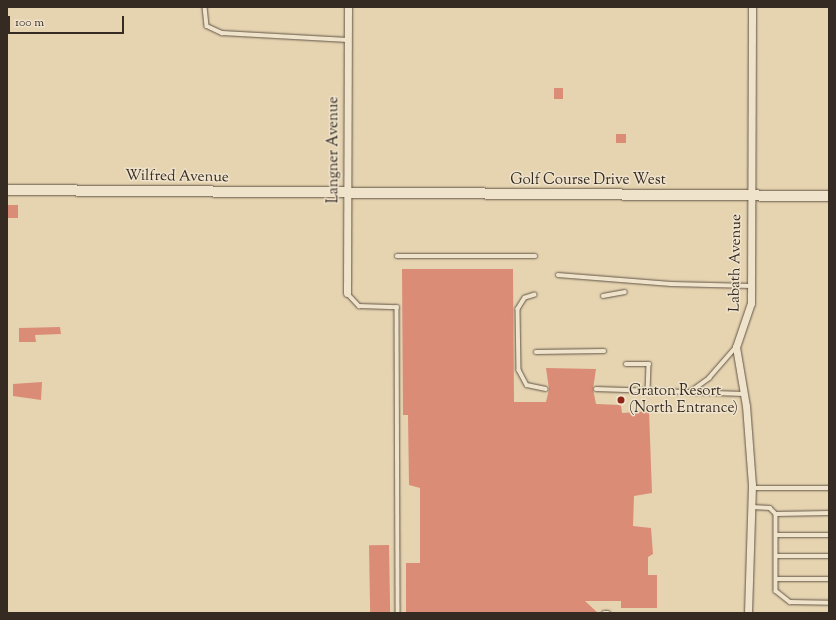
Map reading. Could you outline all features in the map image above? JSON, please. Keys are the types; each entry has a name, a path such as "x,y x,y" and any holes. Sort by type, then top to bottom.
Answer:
{"street":[{"name":"Langner Avenue","path":"347,293 348,7"},
{"name":"Labath Avenue","path":"736,347 748,319 751,286 750,196 752,7"},
{"name":"Wilfred Avenue","path":"7,190 347,195"},
{"name":"Golf Course Drive West","path":"347,195 829,196"},
{"path":"736,347 744,394 752,488 748,613"}],"lane":[{"path":"206,7 207,26 222,33 348,40"},
{"path":"397,256 535,256"},
{"path":"558,275 671,284 751,286"},
{"path":"603,296 625,292"},
{"path":"347,293 359,306 397,307 398,613"},
{"path":"535,295 525,298 518,309 519,370 527,385 546,389"},
{"path":"689,393 709,378 736,347"},
{"path":"536,352 604,351"},
{"path":"626,364 649,364 648,389"},
{"path":"596,389 648,389 689,393 744,394"},
{"path":"752,488 829,488"},
{"path":"752,507 770,508 776,514 829,514"},
{"path":"776,514 776,591 790,602 829,602"},
{"path":"776,536 829,535"},
{"path":"776,556 829,556"},
{"path":"776,579 829,579"}],"building":[{"path":"554,88 563,88 563,99 554,99"},
{"path":"616,134 626,134 626,143 616,143"},
{"path":"7,205 18,205 18,218 7,218"},
{"path":"402,269 513,269 514,402 546,402 549,389 546,368 596,369 593,389 596,404 621,405 622,413 649,411 652,493 634,496 633,526 651,528 653,554 648,557 648,575 657,575 657,608 621,608 621,601 585,601 598,613 406,613 406,563 420,563 420,488 409,485 408,415 403,415"},
{"path":"60,327 61,334 35,335 36,342 19,342 19,328"},
{"path":"42,382 41,400 13,396 13,384"},
{"path":"369,545 389,545 390,613 370,613"}],"place":[{"name":"Graton Resort (North Entrance)","path":"621,400"}]}
